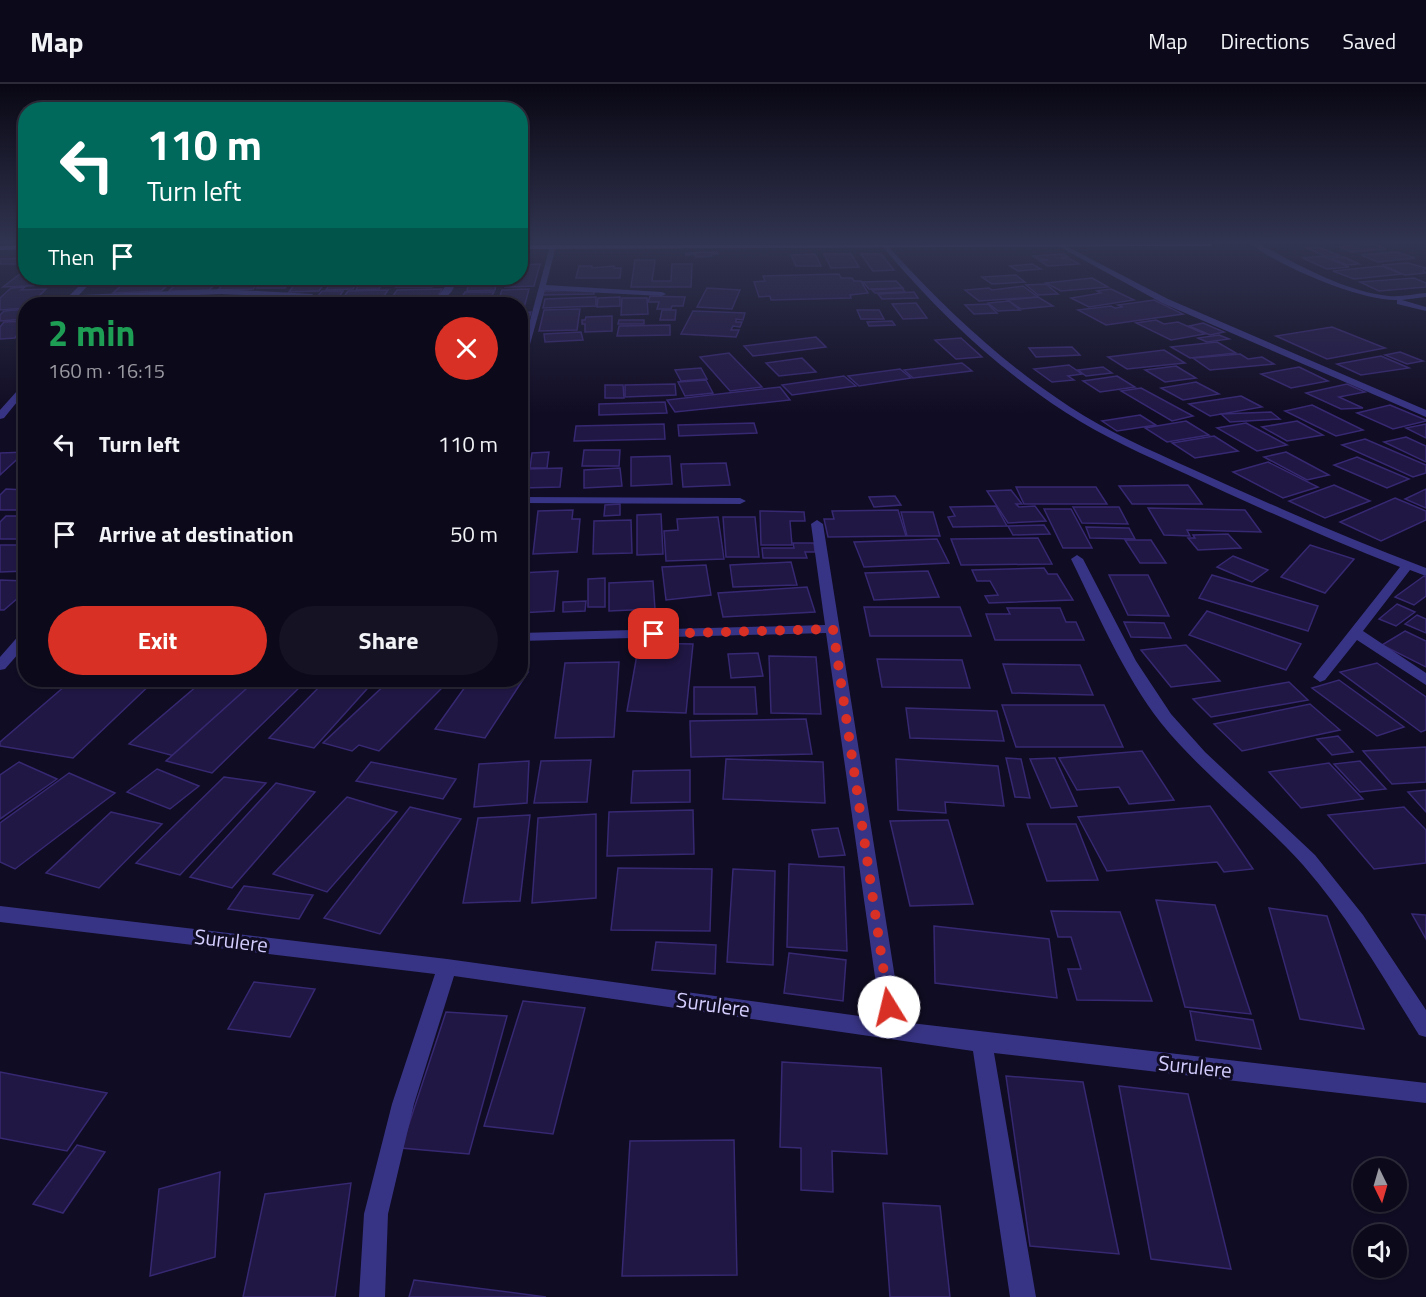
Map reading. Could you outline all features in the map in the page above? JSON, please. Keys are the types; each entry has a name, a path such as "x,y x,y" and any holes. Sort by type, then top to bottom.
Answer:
{"street":[{"path":"528,337 537,301"},
{"path":"933,301 987,351 1067,410 1110,435 1246,499 1426,572"},
{"path":"1165,301 1426,414"},
{"path":"1397,301 1426,309"},
{"path":"0,416 18,400"},
{"path":"528,500 740,501"},
{"path":"817,524 893,1030"},
{"path":"1077,559 1141,683 1166,718 1194,751 1308,859 1356,916 1426,1028"},
{"path":"1320,677 1408,565"},
{"path":"528,638 833,629"},
{"path":"1355,632 1426,680"},
{"path":"0,666 18,646"},
{"name":"Surulere","path":"0,914 447,968 982,1043 1426,1093"},
{"path":"372,1297 376,1214 403,1104 447,968"},
{"path":"982,1043 1023,1297"}],"building":[{"path":"0,301 18,301 18,309 0,310"},
{"path":"545,301 596,301 596,306 543,308"},
{"path":"598,301 620,301 620,306 597,307"},
{"path":"622,301 647,301 648,314 621,315"},
{"path":"684,301 683,306 672,306 671,309 657,309 659,302 648,302"},
{"path":"700,301 736,301 732,309 697,307"},
{"path":"1008,301 1044,301 1053,306 1021,309"},
{"path":"1009,301 1020,310 998,311 988,303"},
{"path":"1076,301 1130,301 1089,307"},
{"path":"1155,301 1183,314 1106,325 1078,310 1123,307 1118,305"},
{"path":"916,303 927,318 903,319 892,304"},
{"path":"988,304 997,313 974,314 965,305"},
{"path":"580,309 577,330 539,331 544,310"},
{"path":"18,310 18,320 0,321 0,315 4,311"},
{"path":"662,310 676,310 675,320 660,320"},
{"path":"857,310 879,310 884,319 861,319"},
{"path":"693,311 745,313 743,320 736,319 736,322 742,322 740,327 733,326 731,330 739,330 736,337 681,334"},
{"path":"612,316 612,331 585,332 585,324 582,324 582,320 586,317"},
{"path":"619,320 644,320 644,324 618,324"},
{"path":"1156,320 1164,324 1178,322 1205,334 1171,340 1136,323"},
{"path":"18,321 18,333 15,338 0,339 0,327 4,322"},
{"path":"892,321 895,325 869,326 867,322"},
{"path":"1203,323 1224,332 1210,335 1189,326"},
{"path":"670,325 670,335 617,336 619,326"},
{"path":"1332,327 1385,348 1327,359 1276,336"},
{"path":"581,332 583,340 545,342 544,334"},
{"path":"1219,335 1229,339 1207,342 1198,338"},
{"path":"816,337 826,347 753,356 744,346"},
{"path":"961,338 982,357 956,359 935,340"},
{"path":"1217,342 1236,353 1190,358 1171,347"},
{"path":"1072,347 1080,355 1036,357 1029,348"},
{"path":"1164,350 1185,363 1127,369 1108,357"},
{"path":"1400,352 1423,361 1407,364 1385,355"},
{"path":"729,353 762,387 730,391 700,357"},
{"path":"1240,354 1248,359 1262,357 1274,364 1210,370 1193,358"},
{"path":"1381,356 1409,368 1361,375 1337,364"},
{"path":"802,358 816,372 779,376 766,363"},
{"path":"962,363 972,371 913,378 904,370"},
{"path":"1069,365 1082,374 1068,376 1074,380 1052,382 1034,369"},
{"path":"1176,366 1196,378 1165,382 1145,370"},
{"path":"1103,367 1112,373 1086,376 1078,370"},
{"path":"1299,367 1328,381 1291,388 1261,374"},
{"path":"701,368 707,379 681,381 675,370"},
{"path":"900,369 911,378 859,386 848,376"},
{"path":"844,376 856,386 792,395 782,385"},
{"path":"1117,376 1135,387 1100,392 1083,381"},
{"path":"706,380 713,393 685,396 678,382"},
{"path":"1196,382 1219,394 1183,400 1161,388"},
{"path":"675,384 676,395 625,397 625,385"},
{"path":"1347,384 1365,392 1339,397 1363,408 1341,409 1306,393"},
{"path":"605,385 623,385 624,398 605,398"},
{"path":"780,387 790,400 675,412 667,400"},
{"path":"1141,388 1193,416 1172,421 1121,391"},
{"path":"1241,396 1262,407 1210,416 1189,404"},
{"path":"665,402 667,413 599,415 599,404"},
{"path":"1312,405 1363,430 1336,436 1285,411"},
{"path":"1390,405 1426,421 1393,429 1357,413"},
{"path":"1271,412 1280,419 1230,422 1221,414"},
{"path":"1140,415 1156,425 1117,431 1102,421"},
{"path":"1186,421 1209,435 1167,442 1145,428"},
{"path":"1297,421 1323,435 1287,441 1262,427"},
{"path":"754,423 757,433 679,436 678,425"},
{"path":"1246,423 1287,445 1257,451 1217,428"},
{"path":"664,424 665,439 574,441 576,426"},
{"path":"1426,424 1426,438 1406,428"},
{"path":"1214,436 1238,451 1195,458 1172,443"},
{"path":"1406,437 1426,446 1426,462 1384,442"},
{"path":"1365,439 1426,465 1426,473 1413,477 1342,445"},
{"path":"584,450 620,450 619,466 582,466"},
{"path":"18,452 18,458 0,475 0,453"},
{"path":"549,452 547,468 530,468 532,453"},
{"path":"1286,452 1329,475 1307,480 1264,457"},
{"path":"670,456 672,484 631,486 631,457"},
{"path":"1357,457 1409,479 1387,488 1334,465"},
{"path":"1268,462 1318,487 1283,498 1233,472"},
{"path":"726,463 730,485 683,487 681,464"},
{"path":"562,468 560,487 528,488 528,469"},
{"path":"620,468 622,486 584,488 584,470"},
{"path":"1188,485 1202,504 1132,504 1119,486"},
{"path":"1334,485 1370,501 1325,518 1289,501"},
{"path":"1016,487 1096,487 1107,504 1024,504"},
{"path":"6,489 18,490 18,510 0,510 0,495"},
{"path":"1426,489 1426,508 1405,499"},
{"path":"1011,490 1022,504 1016,504 1019,507 1035,506 1046,521 1008,523 987,491"},
{"path":"895,496 901,505 874,507 869,497"},
{"path":"1395,498 1426,511 1426,520 1381,541 1340,522"},
{"path":"620,504 620,515 604,516 605,505"},
{"path":"996,506 1007,526 953,527 948,517 955,516 950,507"},
{"path":"1073,507 1119,507 1128,524 1082,523"},
{"path":"1148,508 1245,510 1261,532 1187,530 1190,536 1164,535"},
{"path":"1044,509 1071,509 1092,548 1063,548"},
{"path":"573,510 572,519 580,519 577,552 533,554 538,511"},
{"path":"898,510 906,536 828,537 824,519 834,519 832,511"},
{"path":"760,511 804,512 805,521 790,521 792,545 761,545"},
{"path":"901,512 933,512 940,536 907,536"},
{"path":"661,514 663,554 637,555 637,515"},
{"path":"6,516 18,516 18,539 0,539 0,522"},
{"path":"718,517 724,559 666,561 664,531 678,530 677,519"},
{"path":"723,517 755,517 759,557 726,557"},
{"path":"631,520 632,553 593,554 594,521"},
{"path":"1044,525 1050,534 1013,535 1008,526"},
{"path":"1086,527 1129,528 1135,539 1090,538"},
{"path":"1228,534 1241,548 1198,550 1188,538 1195,538 1193,535"},
{"path":"1038,538 1052,564 961,565 951,539"},
{"path":"937,539 949,563 864,567 854,542"},
{"path":"1125,540 1151,540 1166,563 1140,563"},
{"path":"793,543 814,543 815,552 805,552 807,558 763,558 762,548 794,548"},
{"path":"0,545 18,545 18,571 0,572"},
{"path":"1310,545 1354,559 1325,593 1281,577"},
{"path":"1233,556 1268,570 1252,582 1217,567"},
{"path":"791,562 797,585 733,587 730,565"},
{"path":"706,565 711,595 666,600 662,567"},
{"path":"1044,568 1048,574 1057,574 1073,600 989,603 985,596 998,595 990,581 977,581 972,570"},
{"path":"558,571 554,611 528,613 528,573"},
{"path":"928,571 939,597 874,600 865,573"},
{"path":"1109,575 1148,575 1169,616 1128,615"},
{"path":"1212,575 1318,606 1308,631 1199,598"},
{"path":"1424,576 1426,577 1426,596 1414,605 1395,597"},
{"path":"605,578 605,607 588,607 588,579"},
{"path":"0,580 18,581 18,598 4,610 0,610"},
{"path":"653,581 655,609 609,611 609,583"},
{"path":"807,587 815,612 723,617 718,593"},
{"path":"586,601 585,611 563,612 563,602"},
{"path":"1397,604 1415,612 1396,626 1379,619"},
{"path":"864,607 960,607 971,636 870,636"},
{"path":"1007,608 1060,608 1066,622 1076,622 1084,640 995,640 986,614 1010,614"},
{"path":"1207,611 1301,644 1286,670 1189,635"},
{"path":"1417,615 1426,619 1426,633 1405,624"},
{"path":"1124,622 1164,623 1171,638 1131,637"},
{"path":"1405,631 1426,641 1426,667 1382,645"},
{"path":"639,643 693,644 686,713 627,711"},
{"path":"1186,645 1220,681 1171,687 1141,650"},
{"path":"758,653 763,676 731,678 728,654"},
{"path":"769,656 816,657 821,714 771,713"},
{"path":"877,659 962,660 970,688 882,687"},
{"path":"619,662 614,737 555,738 565,663"},
{"path":"1377,663 1426,697 1426,730 1421,732 1340,672"},
{"path":"1003,664 1080,665 1093,695 1012,693"},
{"path":"1339,680 1404,727 1377,736 1312,688"},
{"path":"1289,682 1308,700 1211,717 1193,699"},
{"path":"64,687 148,687 73,758 0,746 0,742"},
{"path":"196,687 253,687 178,757 129,744"},
{"path":"248,687 300,687 212,773 166,761"},
{"path":"319,687 369,687 314,748 269,738"},
{"path":"383,687 442,688 379,751 359,745 352,751 323,743"},
{"path":"465,687 518,687 485,738 435,729"},
{"path":"694,687 755,687 757,714 694,714"},
{"path":"1310,704 1340,730 1242,751 1214,724"},
{"path":"1002,705 1104,705 1123,747 1016,747"},
{"path":"906,708 997,711 1004,741 910,738"},
{"path":"806,719 812,754 691,757 690,721"},
{"path":"1338,736 1353,752 1332,755 1317,739"},
{"path":"1426,747 1426,782 1392,784 1363,751"},
{"path":"1142,751 1174,800 1129,804 1119,787 1077,790 1059,758"},
{"path":"1006,758 1021,759 1030,798 1015,797"},
{"path":"1055,758 1077,806 1051,808 1030,759"},
{"path":"726,759 823,762 825,803 723,799"},
{"path":"896,759 998,766 1004,806 945,802 946,813 898,810"},
{"path":"591,760 587,802 534,803 541,761"},
{"path":"529,761 527,803 474,807 479,764"},
{"path":"1360,761 1386,789 1360,792 1334,764"},
{"path":"19,762 57,779 0,819 0,775"},
{"path":"371,762 456,779 443,799 356,781"},
{"path":"1329,763 1363,799 1301,808 1269,772"},
{"path":"157,769 199,786 170,809 127,792"},
{"path":"690,770 690,802 631,803 633,771"},
{"path":"69,773 115,793 15,869 0,862 0,823"},
{"path":"224,777 266,783 180,875 136,863"},
{"path":"276,783 315,792 232,888 190,877"},
{"path":"1426,790 1426,812 1408,792"},
{"path":"347,797 397,812 327,892 273,874"},
{"path":"1210,806 1253,869 1224,872 1217,862 1107,871 1078,817"},
{"path":"410,807 461,819 380,934 324,918"},
{"path":"1404,807 1426,830 1426,863 1374,869 1328,815"},
{"path":"693,810 694,854 607,856 609,812"},
{"path":"111,812 162,824 99,888 46,873"},
{"path":"596,814 596,898 532,903 538,818"},
{"path":"530,815 520,901 463,903 478,818"},
{"path":"948,820 973,904 910,906 890,821"},
{"path":"1027,824 1076,824 1098,880 1047,881"},
{"path":"838,828 845,855 819,857 812,830"},
{"path":"789,864 844,867 847,951 787,947"},
{"path":"618,868 712,869 710,931 611,930"},
{"path":"733,869 775,871 773,965 727,962"},
{"path":"244,886 313,895 299,919 228,909"},
{"path":"1156,900 1215,905 1251,1014 1185,1007"},
{"path":"1269,908 1327,916 1364,1029 1300,1019"},
{"path":"1051,911 1120,912 1152,1001 1077,1000 1068,969 1081,969 1071,937 1058,937"},
{"path":"1412,914 1426,915 1426,939"},
{"path":"934,926 1049,939 1057,998 935,983"},
{"path":"656,942 716,945 715,974 652,970"},
{"path":"789,953 846,960 843,1001 784,993"},
{"path":"254,982 315,989 290,1037 228,1029"},
{"path":"523,1001 585,1008 553,1134 484,1126"},
{"path":"1190,1011 1253,1020 1261,1049 1196,1040"},
{"path":"446,1012 507,1016 469,1154 401,1148"},
{"path":"782,1062 881,1068 887,1154 832,1151 833,1192 801,1190 801,1148 780,1147"},
{"path":"0,1072 107,1093 67,1151 0,1138"},
{"path":"1006,1076 1083,1082 1119,1254 1030,1246"},
{"path":"1119,1086 1188,1094 1231,1269 1151,1259"},
{"path":"734,1140 737,1275 622,1276 630,1141"},
{"path":"77,1145 105,1152 63,1213 33,1204"},
{"path":"220,1172 215,1257 150,1276 159,1189"},
{"path":"351,1183 335,1297 243,1297 265,1194"},
{"path":"883,1203 940,1206 950,1297 890,1297"},
{"path":"414,1280 546,1297 409,1297"}],"route":[{"path":"654,634 833,629 889,1007"}]}
